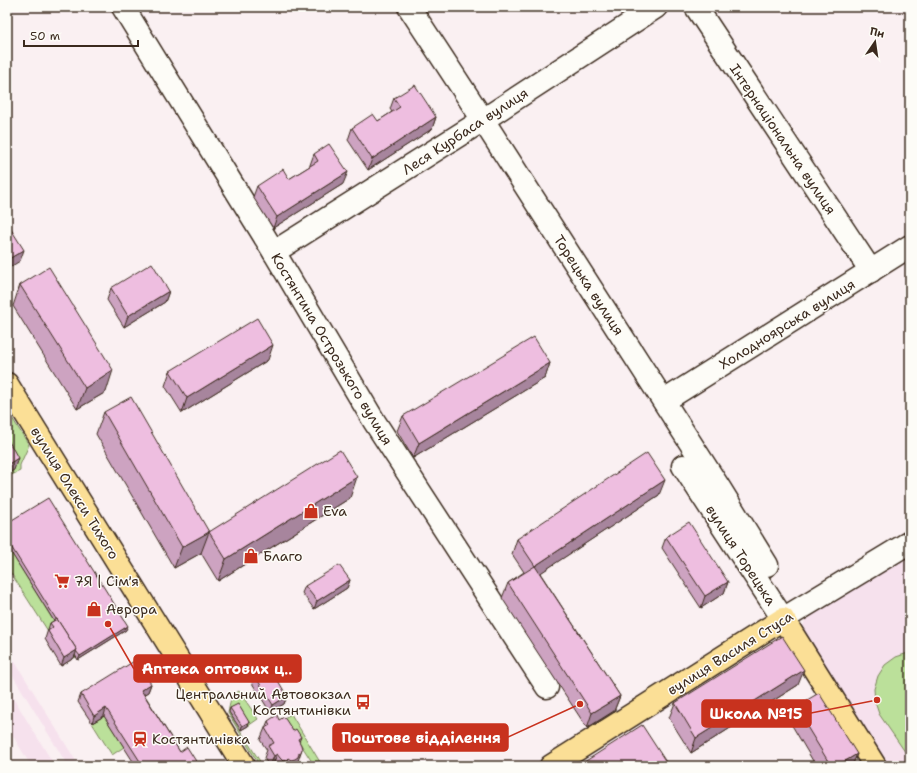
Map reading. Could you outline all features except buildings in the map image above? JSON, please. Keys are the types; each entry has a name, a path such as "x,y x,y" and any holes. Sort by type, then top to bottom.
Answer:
{"main road":[{"name":"вулиця Олекси Тихого","path":"7,384 244,766"},
{"name":"вулиця Василя Стуса","path":"551,766 783,619"},
{"name":"вулиця Торецька","path":"783,619 875,766"}],"street":[{"name":"Костянтина Острозького вулиця","path":"123,7 274,252 374,422 547,687"},
{"name":"Торецька вулиця","path":"409,7 664,401 767,565"},
{"name":"Леся Курбаса вулиця","path":"274,252 483,120 656,7"},
{"name":"Інтернаціональна вулиця","path":"696,7 871,271"},
{"name":"Холодноярська вулиця","path":"664,401 910,246"},
{"name":"вулиця Торецька","path":"683,466 783,619"},
{"name":"вулиця Василя Стуса","path":"783,619 910,542"}],"shaded area":[{"path":"910,553 910,766 887,766 803,634 803,626 806,618"},
{"path":"7,649 79,766 68,766 7,666"},
{"path":"7,687 55,766 31,766 7,726"}],"green space":[{"path":"7,410 29,445 20,465 20,471 7,477"},
{"path":"7,546 76,657 74,658 48,631 7,567"},
{"path":"910,653 910,759 879,714 875,702 874,689 878,676 885,665 896,657"},
{"path":"239,691 258,719 248,726 236,708 229,713 263,766 260,766 228,713 232,698"},
{"path":"291,714 320,762 314,765 284,718"},
{"path":"104,716 124,747 112,755 92,723"}],"place":[{"name":"Eva","path":"311,511"},
{"name":"Благо","path":"251,556"},
{"name":"7Я | Сім'я","path":"62,581"},
{"name":"Аврора","path":"94,609"},
{"name":"Аптека оптових ц‥","path":"108,624"},
{"name":"Школа №15","path":"877,700"},
{"name":"Центральний Автовокзал Костянтинівки","path":"363,702"},
{"name":"Поштове відділення","path":"580,704"},
{"name":"Костянтинівка","path":"140,739"}]}
